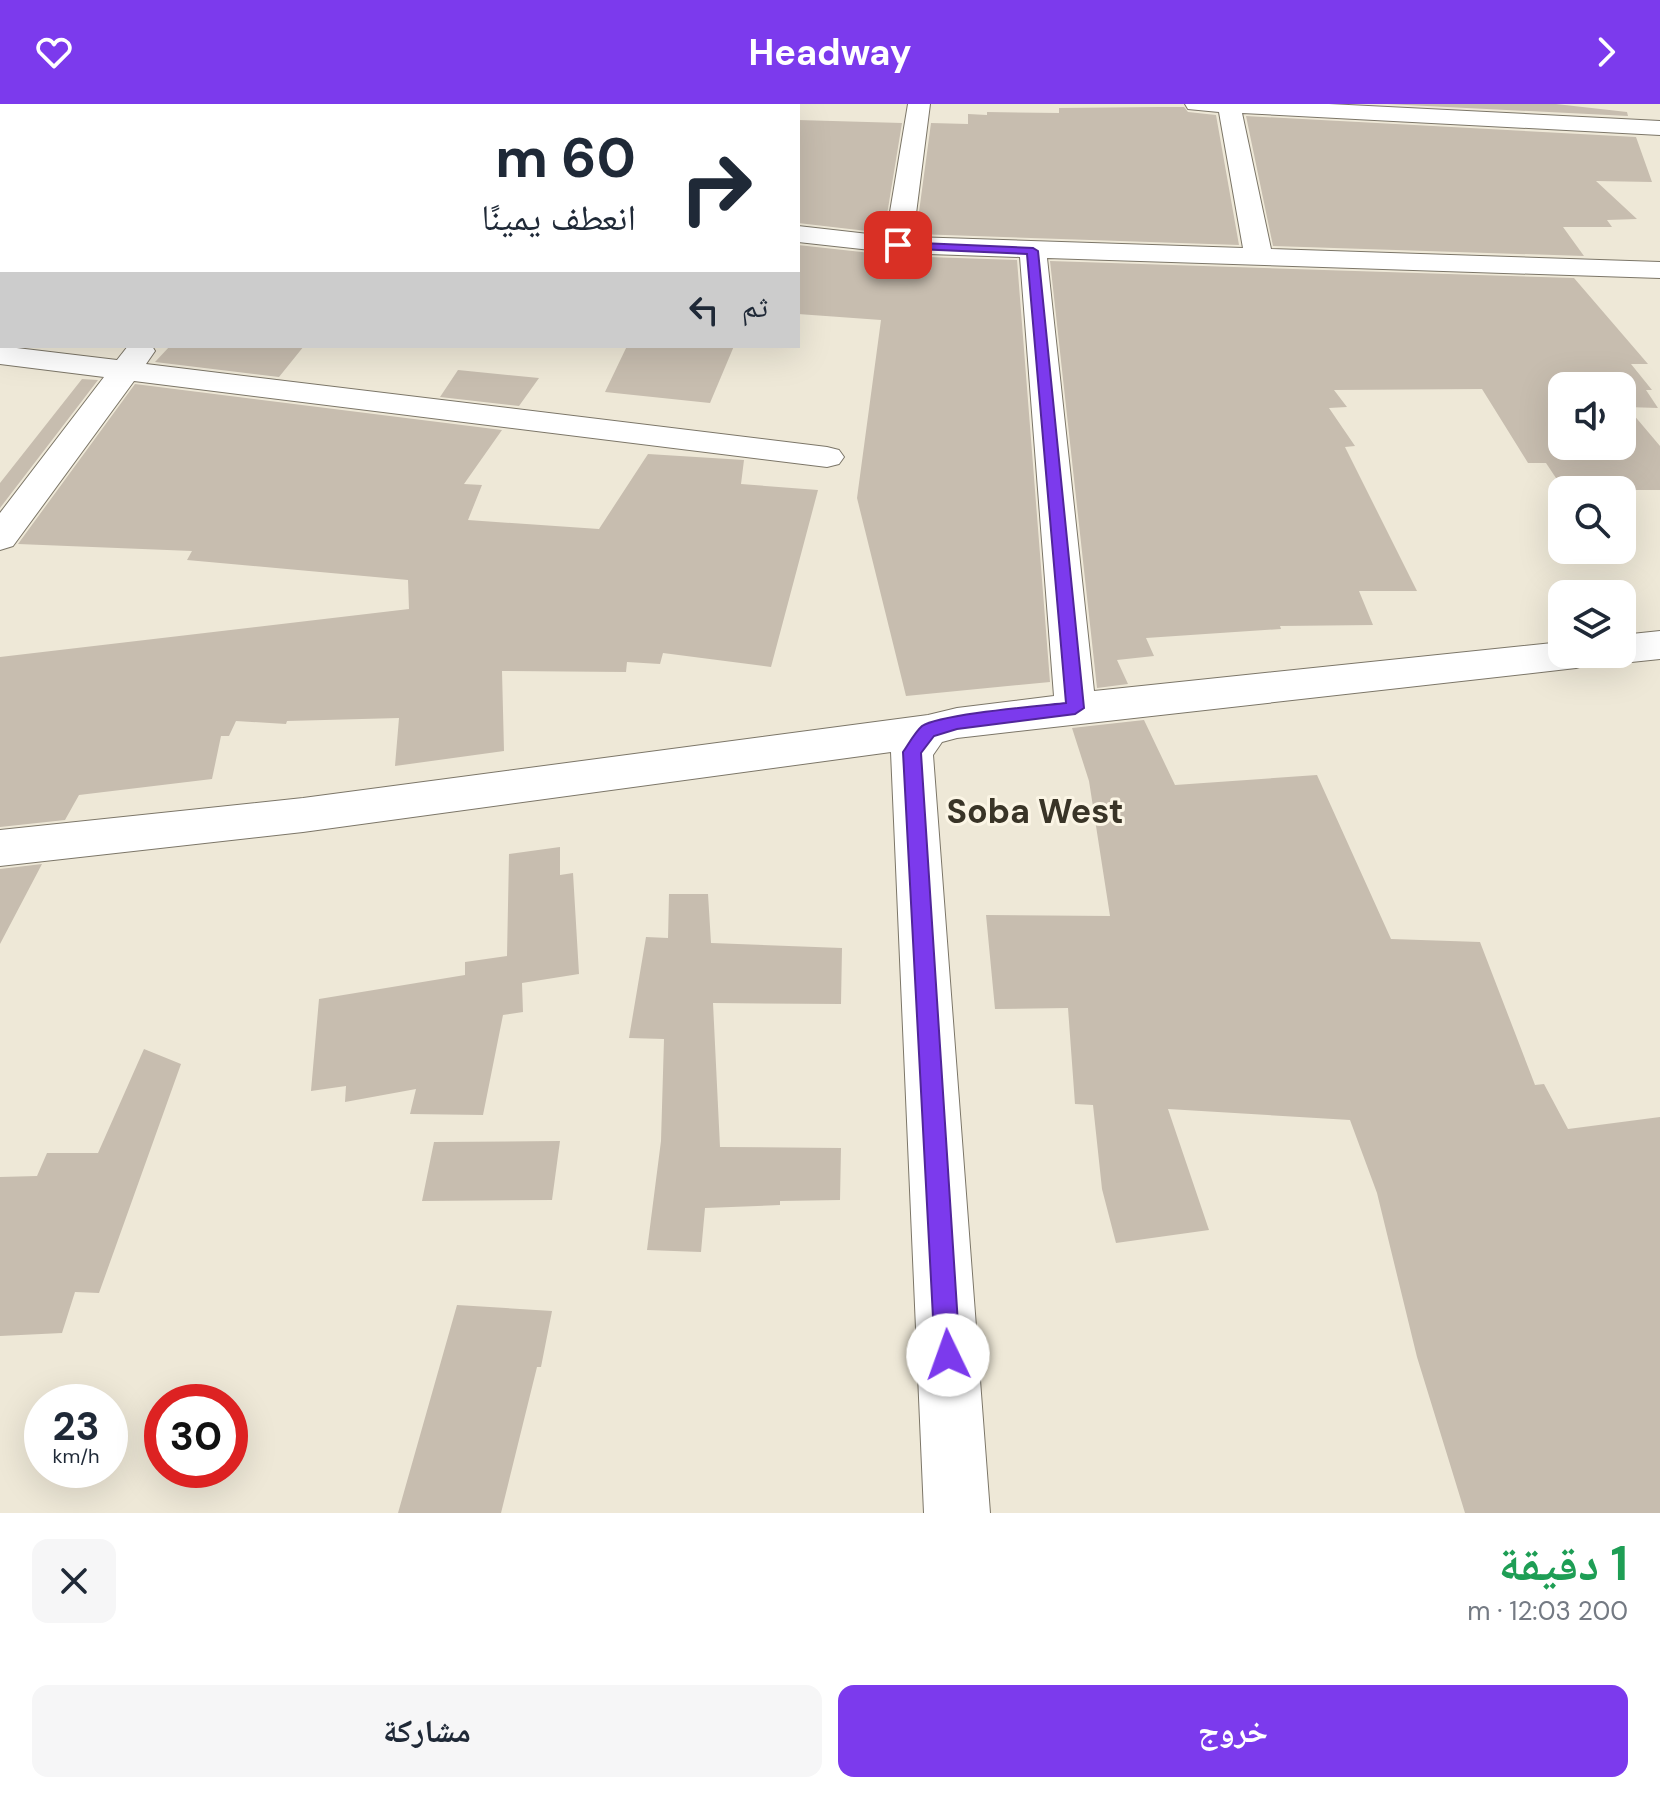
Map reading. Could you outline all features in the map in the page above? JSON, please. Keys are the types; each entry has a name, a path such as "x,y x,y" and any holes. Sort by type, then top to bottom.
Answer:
{"street":[{"path":"898,245 919,104"},
{"path":"1196,104 1660,128"},
{"path":"1229,106 1259,258"},
{"path":"800,234 898,245 1033,251 1660,270"},
{"path":"1033,251 1075,708"},
{"path":"0,355 135,357 827,457"},
{"path":"0,538 135,357"},
{"path":"1636,648 1660,645"},
{"path":"0,848 303,815 928,731 957,723 1075,708 1548,657"},
{"path":"928,731 912,752 957,1513"}],"building":[{"path":"1387,104 1556,104 1627,112 1628,116"},
{"path":"1184,107 1188,112 1216,115 1239,245 916,234 931,123 968,124 968,114 987,115 987,112 1059,113 1059,108"},
{"path":"1246,116 1636,137 1652,182 1596,181 1637,219 1607,220 1612,227 1563,227 1584,256 1273,246"},
{"path":"800,120 902,123 884,233 800,223"},
{"path":"800,245 898,256 1017,260 1050,682 906,696 857,498 881,320 800,314"},
{"path":"1050,261 1574,278 1648,364 1631,364 1652,390 1646,390 1658,408 1636,407 1636,372 1548,372 1548,460 1636,460 1636,418 1660,446 1660,490 1636,490 1636,476 1555,476 1546,463 1528,463 1482,389 1334,390 1347,407 1329,408 1355,446 1345,447 1417,591 1359,591 1373,625 1280,626 1281,629 1146,638 1154,656 1117,660 1128,684 1097,688"},
{"path":"168,348 302,348 279,377 155,362"},
{"path":"626,348 733,348 710,403 605,392"},
{"path":"458,370 539,378 519,406 440,397"},
{"path":"82,379 98,380 0,508 0,483"},
{"path":"135,384 502,430 464,484 482,485 468,520 599,529 648,454 744,460 741,484 818,490 771,667 663,653 660,664 627,662 626,672 502,671 504,751 395,766 399,718 287,721 286,724 236,721 229,736 221,736 212,779 79,795 65,820 0,827 0,657 409,609 408,580 187,560 192,551 18,544"},
{"path":"1144,720 1175,785 1317,775 1391,939 1480,942 1535,1085 1544,1084 1568,1129 1660,1117 1660,1513 1465,1513 1417,1357 1377,1193 1350,1120 1168,1109 1209,1230 1116,1243 1102,1189 1093,1105 1075,1104 1068,1008 995,1009 986,915 1110,916 1089,781 1072,728"},
{"path":"560,847 560,875 573,873 579,974 522,983 523,1012 503,1015 483,1115 410,1114 416,1089 345,1102 346,1086 311,1091 319,999 465,975 465,962 507,956 509,854"},
{"path":"42,864 0,944 0,869"},
{"path":"669,894 708,894 711,943 842,948 841,1004 713,1003 720,1147 841,1148 840,1200 780,1201 780,1205 705,1208 701,1252 647,1250 661,1141 664,1039 629,1038 646,937 668,938"},
{"path":"144,1049 181,1064 99,1293 75,1292 62,1333 0,1336 0,1177 37,1176 47,1153 98,1153"},
{"path":"560,1141 552,1200 422,1201 434,1142"},
{"path":"457,1305 552,1311 541,1367 537,1367 501,1513 398,1513"}],"district":[{"name":"Soba West","path":"1035,811"}],"route":[{"path":"898,245 1033,251 1075,708 957,723 928,731 912,752 948,1355"}]}
